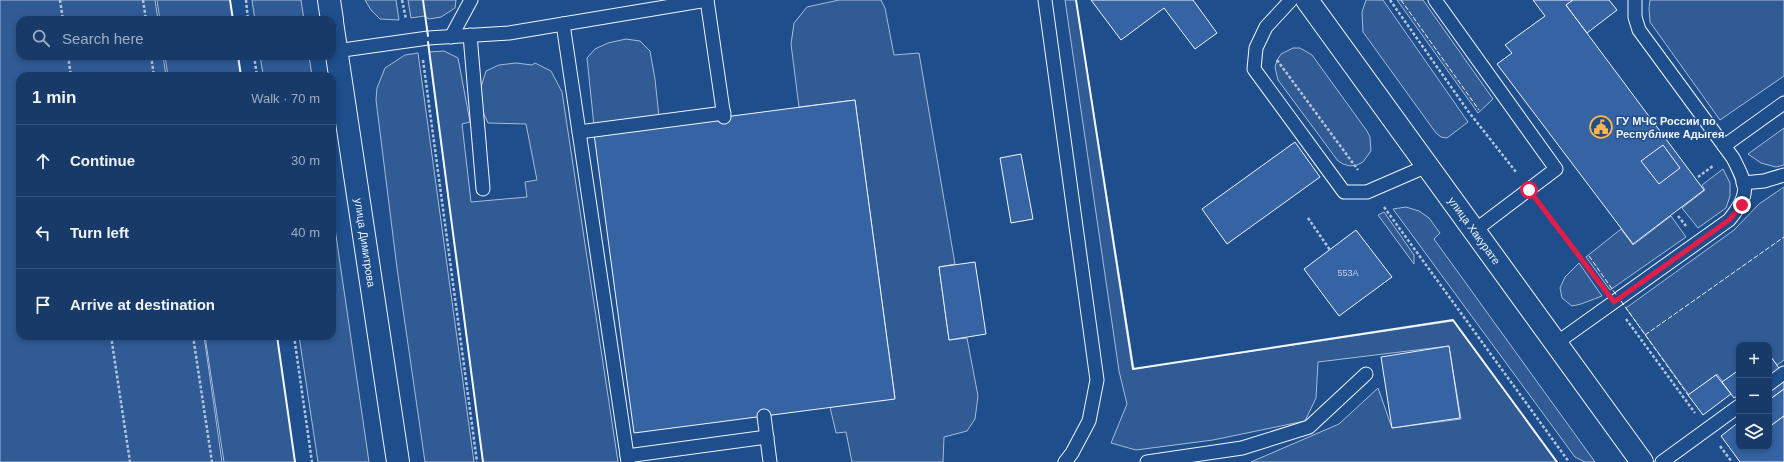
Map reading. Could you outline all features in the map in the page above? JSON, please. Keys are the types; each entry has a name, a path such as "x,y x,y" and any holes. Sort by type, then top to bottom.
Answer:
{"main road":[{"name":"улица Димитрова","path":"329,0 331,16"},
{"name":"улица Хакурате","path":"1307,0 1642,462"},
{"name":"улица Димитрова","path":"336,51 398,462"}],"lane":[{"path":"451,37 471,0"},
{"path":"336,51 416,40 509,33 707,0 724,115 579,132"},
{"path":"1045,0 1097,380 1089,421 1072,453 1065,462"},
{"path":"1291,0 1266,28 1256,48 1254,69 1344,192 1367,192 1427,166"},
{"path":"1435,0 1556,169 1474,231"},
{"path":"1555,344 1729,220 1742,205 1745,190 1744,183 1733,158 1639,30 1634,17 1634,0"},
{"path":"563,24 627,459 767,437"},
{"path":"470,35 483,189"},
{"path":"1724,146 1784,103"},
{"path":"1744,183 1764,181 1784,175"},
{"path":"1147,462 1242,448 1309,427 1366,374"},
{"path":"1772,382 1784,374"},
{"path":"1662,462 1736,408"},
{"path":"764,416 770,462"}],"path":[{"path":"60,0 62,16"},
{"path":"143,0 145,16"},
{"path":"246,0 248,16"},
{"path":"402,0 405,18 422,53 477,462"},
{"path":"1390,0 1468,111 1614,302 1732,462"},
{"path":"1261,38 1569,462"},
{"path":"69,60 70,72"},
{"path":"152,60 153,72"},
{"path":"254,60 256,72"},
{"path":"1308,218 1330,250"},
{"path":"112,340 130,462"},
{"path":"194,340 212,462"},
{"path":"295,340 312,462"}],"shaded area":[{"path":"0,0 155,0 157,16 16,16 16,60 164,60 165,72 16,72 16,340 205,340 222,462 0,462"},
{"path":"157,0 230,0 232,16 159,16"},
{"path":"252,0 301,0 303,16 254,16"},
{"path":"365,0 396,0 399,20 380,19 371,10"},
{"path":"408,0 456,0 455,8 441,17 429,19 424,16 411,18"},
{"path":"839,0 881,0 885,8 894,55 919,53 955,264 939,267 949,340 967,338 978,396 975,419 967,431 944,437 943,462 852,462 846,432 836,433 830,407 895,398 855,100 799,107 791,44 794,23 807,7"},
{"path":"1065,0 1076,0 1134,369 1453,321 1557,462 1251,462 1339,424 1378,388 1392,428 1461,419 1449,346 1318,362 1316,398 1305,421 1213,440 1136,450 1111,443 1127,404 1119,371"},
{"path":"1366,0 1383,0 1468,122 1447,138 1441,137 1436,133 1363,32 1362,12"},
{"path":"1397,0 1423,0 1493,99 1478,113"},
{"path":"1650,0 1784,0 1784,76 1720,120 1650,22"},
{"path":"626,39 640,41 650,51 659,117 594,126 587,58 595,49 608,43"},
{"path":"1293,48 1300,48 1312,55 1367,131 1370,137 1371,151 1363,162 1350,166 1338,161 1278,80 1275,67 1277,60 1281,54"},
{"path":"444,51 458,58 470,122 462,124 471,202 527,197 525,182 537,180 526,124 488,123 483,112 481,87 486,71 499,65 516,63 532,65 535,63 551,71 562,92 618,462 483,462 429,52"},
{"path":"418,53 474,462 425,462 397,268 376,100 377,88 385,68 405,55"},
{"path":"166,60 239,60 240,72 167,72"},
{"path":"261,60 310,60 311,72 263,72"},
{"path":"1784,128 1784,165 1776,167 1761,163 1748,154"},
{"path":"1723,169 1730,183 1730,196 1726,208 1698,228 1682,208 1705,190 1702,185"},
{"path":"1784,187 1784,360 1777,365 1772,358 1772,342 1736,342 1736,372 1723,382 1717,374 1689,395 1626,308 1734,230 1759,204"},
{"path":"1406,207 1419,211 1429,218 1440,233 1434,239 1595,462 1585,462 1575,457 1393,209"},
{"path":"1384,212 1414,255 1414,264 1378,215"},
{"path":"1671,216 1686,237 1610,290 1586,257 1621,229 1633,245"},
{"path":"336,235 369,462 318,462 300,340 336,340"},
{"path":"1579,263 1602,296 1572,306 1562,298 1560,288 1565,277"},
{"path":"206,340 278,340 295,462 224,462"}],"building":[{"path":"1091,0 1193,0 1217,33 1195,49 1164,8 1121,40"},
{"name":"ГУ МЧС России по Республике Адыгея","path":"1533,0 1573,0 1566,5 1704,190 1633,244 1497,64 1512,53 1505,45 1545,16"},
{"path":"1573,0 1609,0 1617,10 1587,33 1566,5"},
{"path":"855,100 895,399 634,433 594,134"},
{"path":"1295,142 1320,177 1227,244 1202,209"},
{"path":"1663,145 1680,168 1659,184 1641,161"},
{"path":"1021,154 1033,219 1011,223 1000,158"},
{"path":"1356,230 1392,277 1339,316 1304,269"},
{"path":"975,262 986,334 949,340 939,267"},
{"path":"1449,346 1460,418 1392,428 1381,357"},
{"path":"1772,358 1784,375 1784,389 1772,398"},
{"path":"1736,372 1736,397 1734,398 1722,382"},
{"path":"1716,375 1731,394 1703,415 1688,395"},
{"path":"1784,389 1784,416 1772,425 1772,414 1772,398"},
{"path":"1784,416 1784,462 1740,462 1721,436 1736,424 1736,450 1772,450 1772,425"}],"fence":[{"path":"1401,0 1479,110"},
{"path":"1645,335 1784,237"},
{"path":"1589,256 1617,296"},
{"path":"1621,301 1688,395"}],"wall":[{"path":"230,0 232,16"},
{"path":"423,0 428,36"},
{"path":"1076,0 1133,369 1453,320 1557,462"},
{"path":"428,42 483,462"},
{"path":"239,60 240,72"},
{"path":"278,340 295,462"}],"place":[{"name":"ГУ МЧС России по Республике Адыгея","path":"1601,127"}],"route":[{"path":"1529,190 1614,302 1729,220 1742,205"}]}
